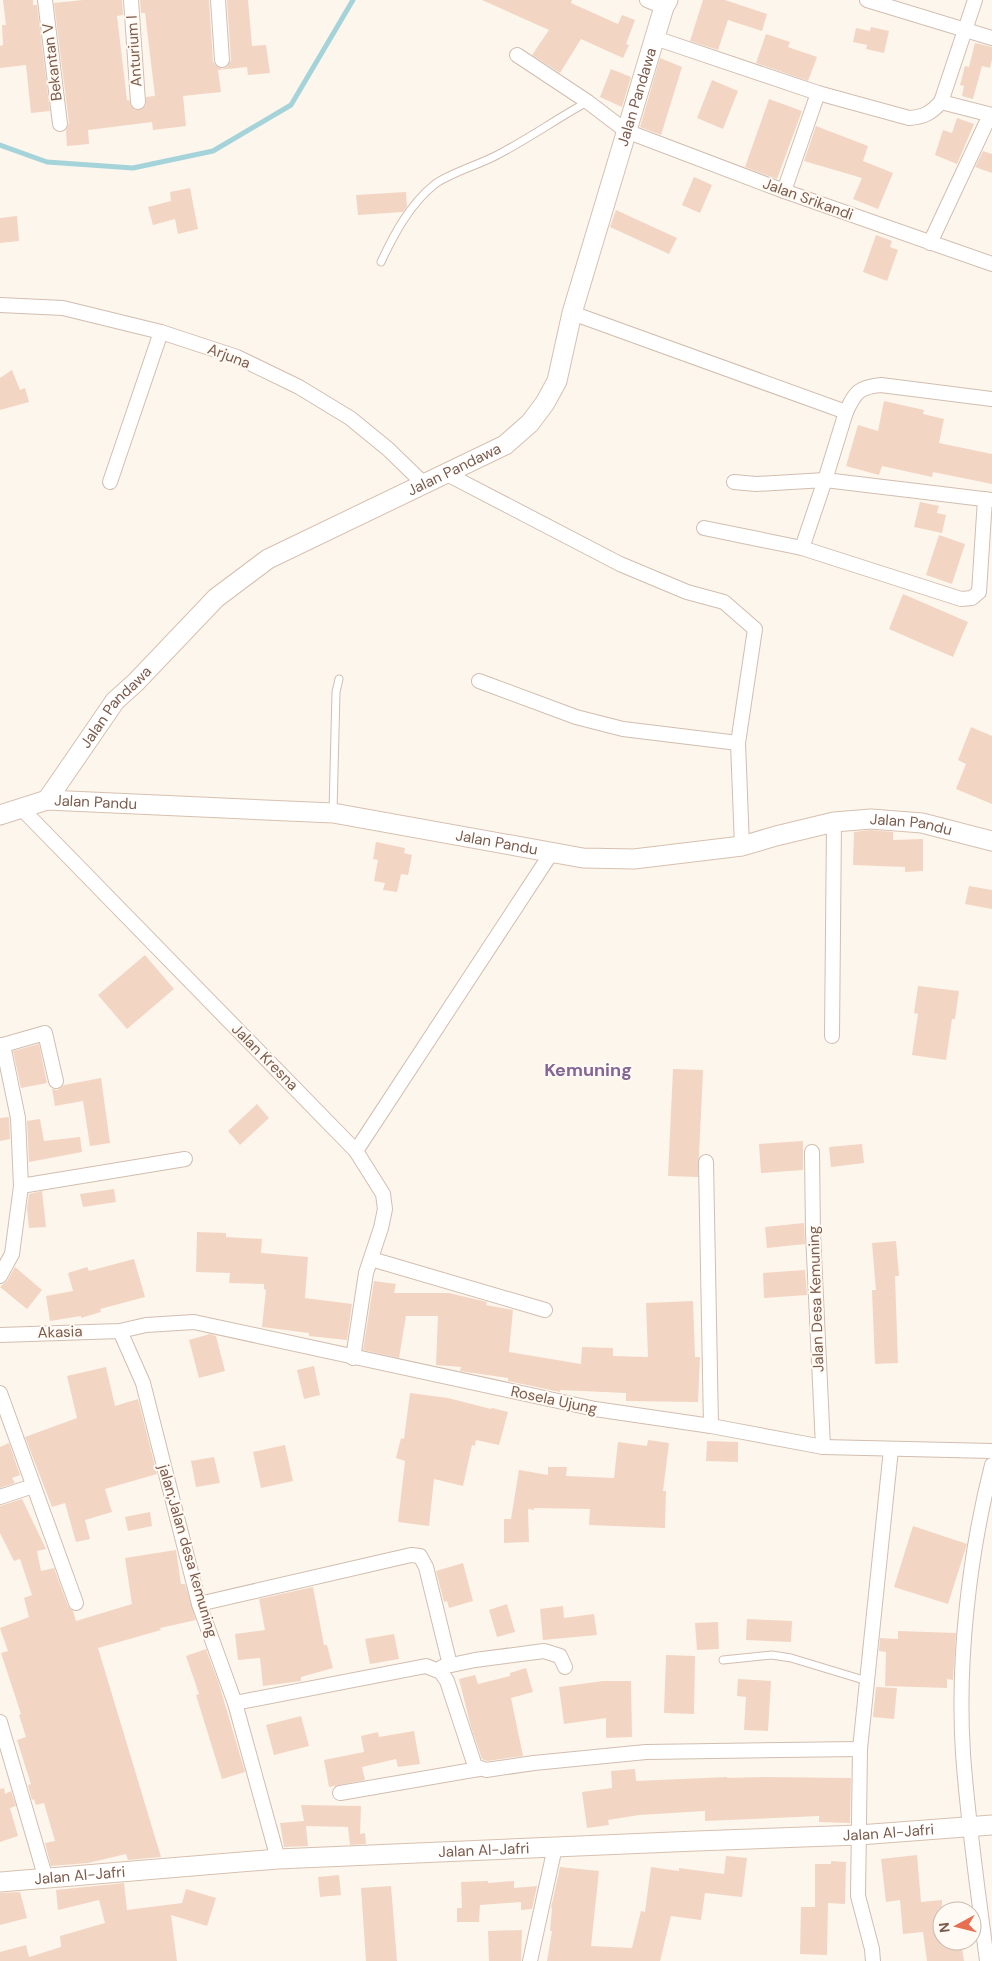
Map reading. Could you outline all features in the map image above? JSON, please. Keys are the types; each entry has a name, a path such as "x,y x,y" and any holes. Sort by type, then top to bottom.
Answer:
{"street":[{"name":"Bekantan V","path":"45,0 60,124"},
{"name":"Anturium I","path":"131,0 138,102"},
{"path":"218,0 222,60"},
{"path":"647,0 666,4"},
{"path":"867,0 992,38"},
{"path":"655,38 818,93 909,118 920,117 931,112 941,102 975,0"},
{"name":"Jalan Pandawa","path":"46,800 115,701 136,682 216,598 268,559 505,445 530,423 558,382 572,313 666,4"},
{"name":"Jalan Srikandi","path":"517,55 588,102 626,131 784,191 992,264"},
{"path":"784,191 818,93"},
{"path":"930,243 991,115 941,102"},
{"name":"Arjuna","path":"0,305 62,308 161,332 237,357 299,387 350,418 388,448 424,484"},
{"path":"572,313 846,412"},
{"path":"110,482 161,332"},
{"path":"802,548 846,412 854,396 860,390 867,386 874,386 992,399"},
{"path":"446,474 620,564 687,592 724,602 741,615 754,629 738,743 742,846"},
{"path":"704,528 802,548 961,600 972,598 979,592 989,499 825,480 756,484 734,482"},
{"path":"479,681 576,716 623,729 738,743"},
{"name":"Jalan Pandu","path":"0,815 46,800 333,813 583,858 634,860 742,846 834,822 871,819 922,823 992,842"},
{"name":"Jalan Kresna","path":"21,808 356,1151 383,1194 385,1209 366,1272 353,1358"},
{"path":"832,1036 834,822"},
{"path":"356,1151 552,852"},
{"path":"0,1276 12,1254 21,1186 18,1118 2,1045 45,1033 56,1081"},
{"name":"Jalan Desa Kemuning","path":"812,1152 813,1233 823,1447"},
{"path":"21,1186 185,1159"},
{"path":"706,1162 711,1426"},
{"path":"371,1260 545,1310"},
{"name":"Rosela Ujung","path":"120,1331 146,1325 194,1322 595,1409 711,1426 823,1447 992,1451"},
{"name":"Akasia","path":"2,1331 120,1331"},
{"name":"jalan;Jalan desa kemuning","path":"120,1331 143,1383 199,1604 235,1703 278,1860"},
{"path":"0,1393 76,1603"},
{"path":"873,1961 872,1948 858,1896 860,1749 891,1449"},
{"path":"986,1961 969,1827 963,1753 962,1686 970,1575 992,1465"},
{"path":"0,1497 33,1486"},
{"path":"199,1604 411,1556 420,1556 426,1567 450,1665"},
{"path":"435,1668 475,1660 544,1651 560,1656 565,1666"},
{"path":"235,1703 416,1666 435,1668 447,1680 475,1766 480,1769"},
{"path":"0,1722 46,1879"},
{"path":"340,1793 480,1769 486,1770 534,1763 646,1752 860,1749"},
{"name":"Jalan Al-Jafri","path":"0,1882 278,1860 554,1847 859,1836 992,1825"},
{"path":"530,1961 554,1847"}],"lane":[{"path":"381,262 396,230 420,199 436,184 493,158 523,141 555,119 588,102"},
{"path":"333,813 336,692 339,679"},
{"path":"723,1660 772,1655 792,1658 867,1681"}],"building":[{"path":"3,0 33,0 33,5 37,5 50,111 31,113 26,65 0,68 0,46 3,45 2,25 6,25"},
{"path":"83,0 122,0 123,15 117,16 127,100 129,100 135,110 142,109 146,105 146,97 155,96 145,13 141,13 140,0 209,0 213,61 215,65 222,69 227,67 231,60 227,0 248,0 252,46 266,45 270,73 248,75 247,67 218,70 221,92 183,96 186,126 153,130 152,122 88,130 89,144 67,146 66,131 69,123 54,3"},
{"path":"482,0 572,0 571,3 618,24 622,15 635,20 626,44 629,45 623,58 581,39 560,73 532,55 549,30"},
{"path":"703,0 725,0 767,14 762,31 728,20 718,50 690,41"},
{"path":"871,27 889,31 884,53 866,49 867,45 853,42 856,28 870,31"},
{"path":"766,34 790,42 788,47 817,57 808,81 756,63"},
{"path":"975,43 992,47 992,59 990,68 982,66 973,99 962,96 964,86 960,85 965,66 969,67"},
{"path":"660,58 682,67 661,135 640,127"},
{"path":"611,69 631,77 622,107 600,97"},
{"path":"712,80 738,91 723,129 697,118"},
{"path":"769,99 802,111 777,179 745,167"},
{"path":"957,118 974,124 957,164 935,155 943,130 952,133"},
{"path":"816,126 868,146 863,161 893,173 878,209 853,199 862,178 804,161"},
{"path":"983,151 992,154 992,173 975,167"},
{"path":"694,177 712,185 700,213 682,205"},
{"path":"190,188 198,229 178,234 175,219 153,225 148,207 171,201 170,192"},
{"path":"406,192 407,206 403,212 358,215 356,195"},
{"path":"616,210 677,238 669,254 610,227"},
{"path":"17,216 19,241 0,243 0,218"},
{"path":"876,235 892,241 890,247 898,250 887,281 863,272"},
{"path":"12,370 20,390 25,388 29,402 0,410 0,378"},
{"path":"884,401 924,410 923,414 944,419 939,443 992,454 992,484 933,472 932,477 882,466 879,475 846,466 858,425 878,431"},
{"path":"920,502 939,506 937,513 946,515 942,533 914,527"},
{"path":"939,535 965,544 952,584 926,575"},
{"path":"903,594 968,622 953,657 889,629"},
{"path":"971,727 992,736 992,804 956,789 966,764 958,760"},
{"path":"871,830 893,832 893,840 923,839 923,871 905,872 905,867 853,865 854,832"},
{"path":"376,842 405,848 404,853 412,855 408,875 401,874 397,892 383,890 385,883 374,881 378,860 373,859"},
{"path":"969,886 992,890 992,909 965,904"},
{"path":"145,955 174,989 127,1029 98,995"},
{"path":"918,986 959,991 955,1019 952,1019 946,1060 912,1055 918,1014 914,1013"},
{"path":"39,1044 47,1083 21,1088 13,1051"},
{"path":"673,1069 703,1070 698,1177 668,1176"},
{"path":"101,1078 110,1143 90,1146 83,1101 55,1106 52,1089 57,1090 64,1085"},
{"path":"257,1104 269,1118 240,1145 228,1131"},
{"path":"9,1117 10,1139 0,1141 0,1118"},
{"path":"40,1119 44,1141 80,1137 82,1152 29,1162 27,1121"},
{"path":"803,1141 803,1170 761,1173 759,1144"},
{"path":"862,1144 864,1163 831,1167 829,1147"},
{"path":"114,1189 116,1202 83,1207 80,1194"},
{"path":"42,1191 46,1227 29,1228 27,1208 29,1194"},
{"path":"804,1223 805,1244 767,1248 765,1227"},
{"path":"197,1232 226,1233 226,1237 262,1239 261,1253 308,1257 305,1298 352,1304 347,1340 309,1336 309,1333 262,1327 266,1290 264,1289 264,1284 229,1283 230,1273 196,1272"},
{"path":"896,1241 899,1276 895,1276 898,1363 875,1364 872,1290 876,1290 872,1243"},
{"path":"134,1259 145,1297 100,1309 101,1312 81,1318 81,1316 50,1321 46,1296 73,1291 68,1273 87,1267 89,1271"},
{"path":"15,1267 42,1290 27,1309 0,1287 7,1281"},
{"path":"805,1270 807,1295 764,1298 763,1273"},
{"path":"374,1281 396,1284 394,1293 449,1293 487,1302 486,1305 513,1310 509,1352 581,1364 582,1347 613,1348 613,1356 648,1357 646,1303 693,1301 695,1357 700,1357 698,1402 626,1401 626,1393 560,1390 560,1392 508,1381 508,1378 460,1371 461,1367 436,1365 438,1316 406,1316 399,1358 363,1350"},
{"path":"210,1334 216,1336 225,1371 199,1378 189,1340"},
{"path":"314,1366 320,1395 304,1399 297,1370"},
{"path":"106,1367 115,1406 138,1399 157,1474 105,1489 112,1512 85,1520 90,1539 76,1542 65,1503 52,1507 25,1437 77,1418 67,1376"},
{"path":"410,1393 448,1398 508,1412 499,1445 476,1440 475,1446 472,1445 463,1486 434,1479 429,1526 398,1522 405,1461 396,1458 401,1438 404,1439"},
{"path":"648,1440 669,1443 663,1491 666,1491 665,1528 589,1525 590,1509 534,1508 534,1510 528,1509 529,1542 504,1543 504,1519 511,1519 519,1470 548,1475 548,1467 567,1467 566,1476 614,1478 618,1442 647,1446"},
{"path":"707,1441 738,1442 738,1462 706,1461"},
{"path":"9,1443 20,1475 12,1478 15,1483 0,1488 0,1447"},
{"path":"285,1445 293,1481 261,1488 253,1452"},
{"path":"214,1457 220,1483 196,1487 191,1461"},
{"path":"22,1499 46,1549 37,1551 41,1571 54,1568 68,1606 73,1611 76,1621 132,1604 125,1558 176,1550 181,1584 185,1584 196,1620 160,1628 161,1630 98,1648 161,1857 128,1860 126,1854 88,1863 51,1866 45,1843 55,1841 44,1803 36,1805 34,1799 32,1800 28,1785 31,1784 17,1740 26,1737 19,1715 21,1714 1,1653 8,1651 0,1628 29,1617 24,1598 32,1595 20,1559 14,1561 0,1533 0,1506"},
{"path":"150,1512 152,1526 128,1531 125,1517"},
{"path":"913,1526 967,1544 948,1604 894,1587"},
{"path":"463,1563 473,1601 449,1608 447,1601 444,1602 436,1571"},
{"path":"313,1587 324,1645 327,1645 333,1668 301,1677 301,1681 263,1686 260,1658 238,1660 235,1634 265,1630 259,1599"},
{"path":"507,1604 515,1632 497,1637 489,1610"},
{"path":"563,1606 564,1618 594,1614 597,1635 543,1640 540,1609"},
{"path":"747,1619 792,1621 791,1642 746,1640"},
{"path":"718,1622 719,1649 697,1650 695,1623"},
{"path":"898,1631 956,1633 953,1680 947,1679 947,1688 885,1686 886,1652 879,1651 880,1638 898,1639"},
{"path":"394,1634 399,1659 370,1664 365,1639"},
{"path":"206,1649 219,1684 245,1772 222,1779 196,1695 199,1694 186,1656"},
{"path":"666,1655 695,1656 694,1714 664,1713"},
{"path":"526,1668 533,1692 511,1698 523,1756 487,1761 482,1759 471,1727 459,1679 475,1675 478,1684 510,1676 510,1673"},
{"path":"738,1679 771,1681 768,1731 744,1730 746,1697 737,1696"},
{"path":"603,1681 631,1681 632,1737 606,1738 606,1718 564,1724 559,1687"},
{"path":"876,1687 897,1688 894,1719 873,1717"},
{"path":"301,1716 309,1746 274,1755 266,1725"},
{"path":"414,1731 420,1764 398,1767 396,1759 362,1767 365,1780 329,1787 324,1760 364,1752 361,1736 378,1732 379,1737"},
{"path":"635,1769 636,1781 727,1777 851,1778 850,1823 819,1822 819,1816 705,1821 705,1811 639,1815 608,1820 609,1825 587,1828 582,1792 612,1788 611,1771"},
{"path":"4,1788 5,1794 11,1791 16,1806 10,1808 18,1836 0,1842 0,1789"},
{"path":"301,1805 361,1806 360,1834 365,1833 366,1844 350,1845 348,1827 306,1826 308,1846 284,1847 280,1823 304,1821"},
{"path":"917,1855 921,1902 942,1900 932,1901 932,1951 962,1951 964,1961 927,1961 923,1932 903,1934 900,1900 886,1902 881,1859"},
{"path":"726,1856 747,1858 742,1897 705,1893 701,1920 671,1916 660,1961 547,1961 552,1931 550,1931 551,1908 560,1867 599,1871 591,1946 632,1948 641,1911 645,1912 651,1867 679,1871 679,1868 724,1874"},
{"path":"831,1861 846,1862 845,1904 828,1903 827,1955 800,1954 801,1907 815,1907 815,1864 831,1864"},
{"path":"339,1875 341,1895 320,1897 318,1877"},
{"path":"488,1881 488,1883 514,1881 514,1888 537,1886 532,1909 521,1910 521,1902 480,1905 479,1922 457,1922 457,1908 462,1908 461,1882"},
{"path":"124,1883 127,1910 182,1903 186,1889 216,1898 207,1926 171,1915 177,1961 0,1961 0,1952 26,1945 29,1957 61,1947 60,1936 105,1923 99,1900 58,1910 56,1890"},
{"path":"391,1886 397,1961 366,1961 361,1888"},
{"path":"20,1892 27,1918 0,1925 0,1893"},
{"path":"522,1930 521,1961 489,1961 488,1931"}],"waterway":[{"path":"0,145 47,162 133,168 213,151 291,105 353,0"}],"district":[{"name":"Kemuning","path":"588,1070"}]}
